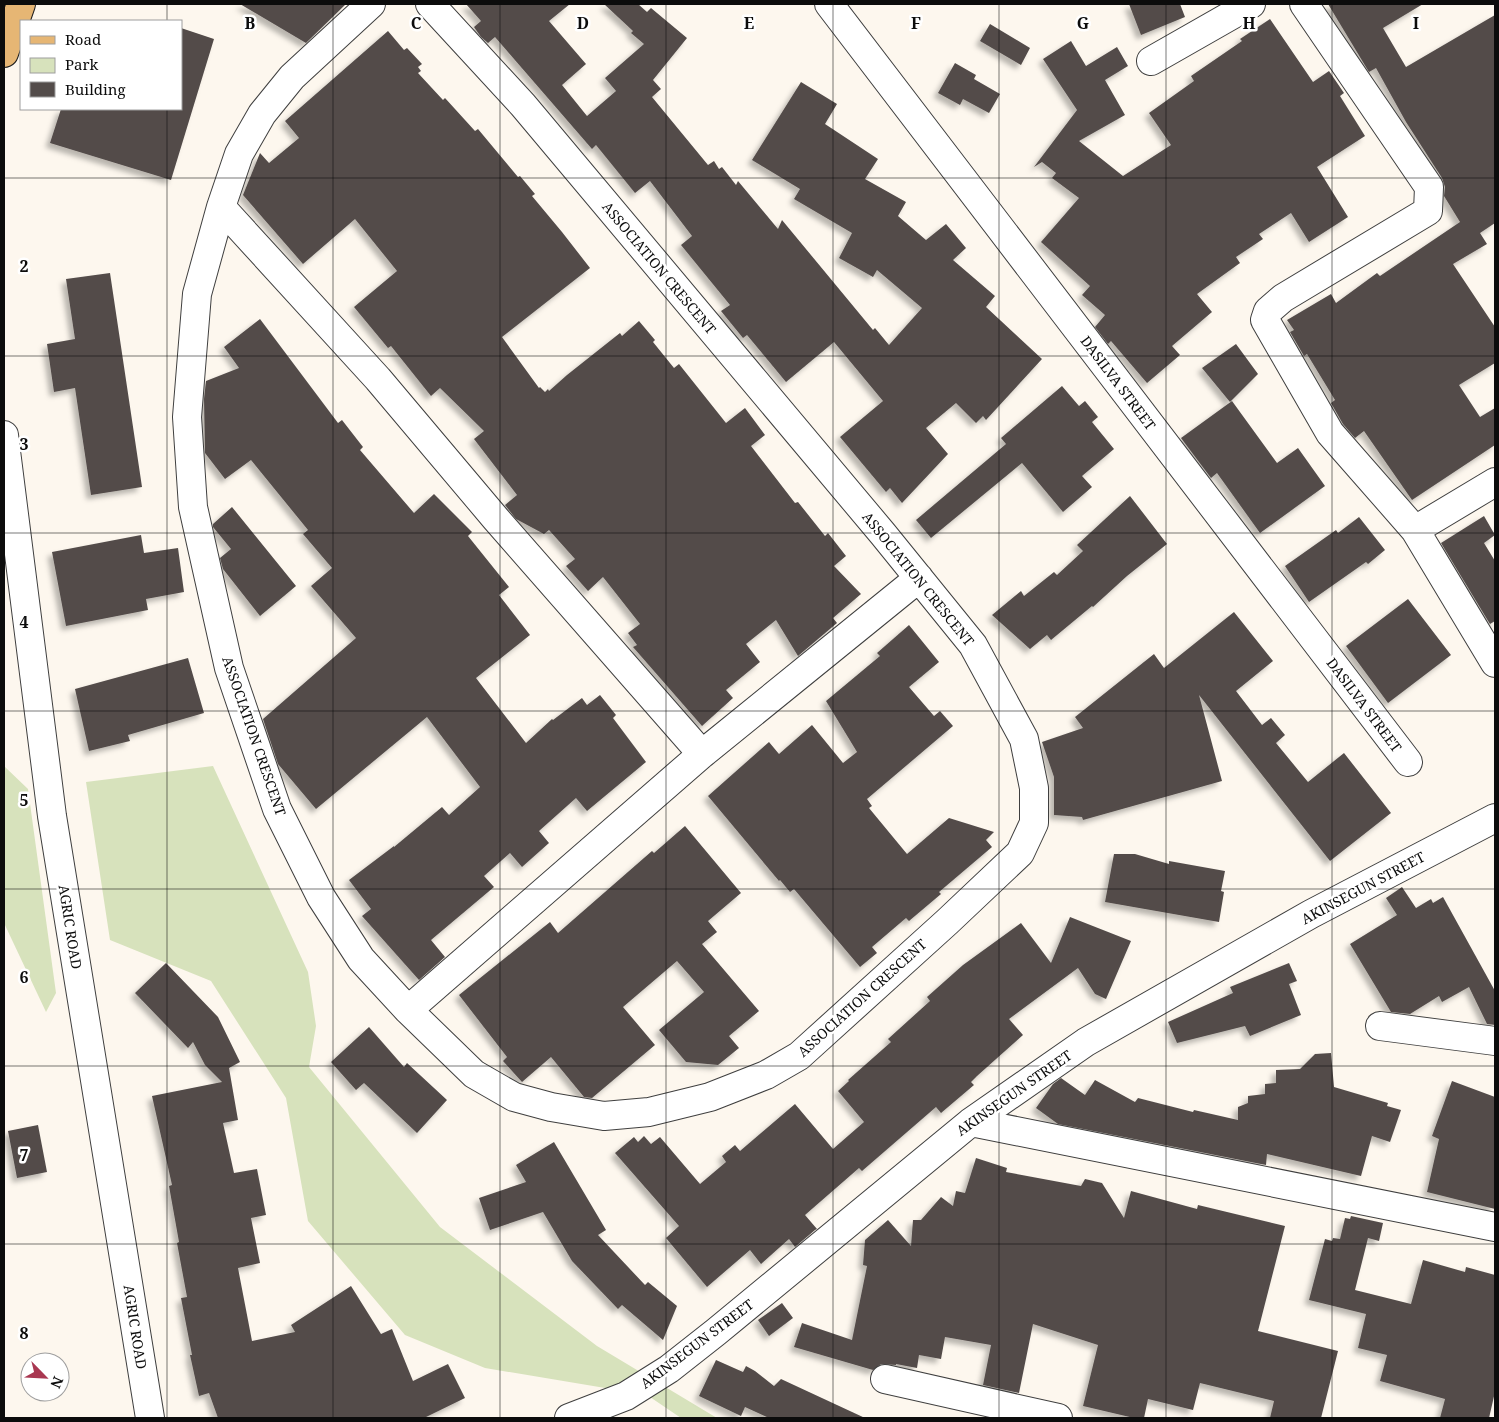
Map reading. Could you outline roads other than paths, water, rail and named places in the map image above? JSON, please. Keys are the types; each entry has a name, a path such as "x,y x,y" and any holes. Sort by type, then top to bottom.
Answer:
{"main road":[{"path":"4,53 21,4"}],"street":[{"name":"ASSOCIATION CRESCENT","path":"371,4 292,78 262,114 239,154 221,206 197,294 187,417 193,507 230,668 277,809 321,897 360,959 408,1010 474,1074 514,1097 551,1107 604,1116 649,1112 710,1097 766,1075 798,1056 947,922 1020,853 1034,824 1034,788 1024,739 973,645 523,105 430,4"},
{"name":"DASILVA STREET","path":"829,4 1408,762"},
{"path":"1151,61 1252,4"},
{"path":"1304,4 1429,187 1428,210 1283,298 1268,311 1265,320 1330,433 1415,530 1495,664"},
{"path":"221,206 378,379 534,563 702,754"},
{"name":"AGRIC ROAD","path":"4,435 52,816 150,1418"},
{"path":"1415,530 1495,482"},
{"path":"408,1010 702,754 919,578"},
{"name":"AKINSEGUN STREET","path":"569,1418 626,1396 669,1368 716,1332 971,1122 1086,1042 1311,914 1495,818"},
{"path":"1380,1026 1495,1041"},
{"path":"971,1122 1495,1228"},
{"path":"886,1379 1058,1418"}]}
